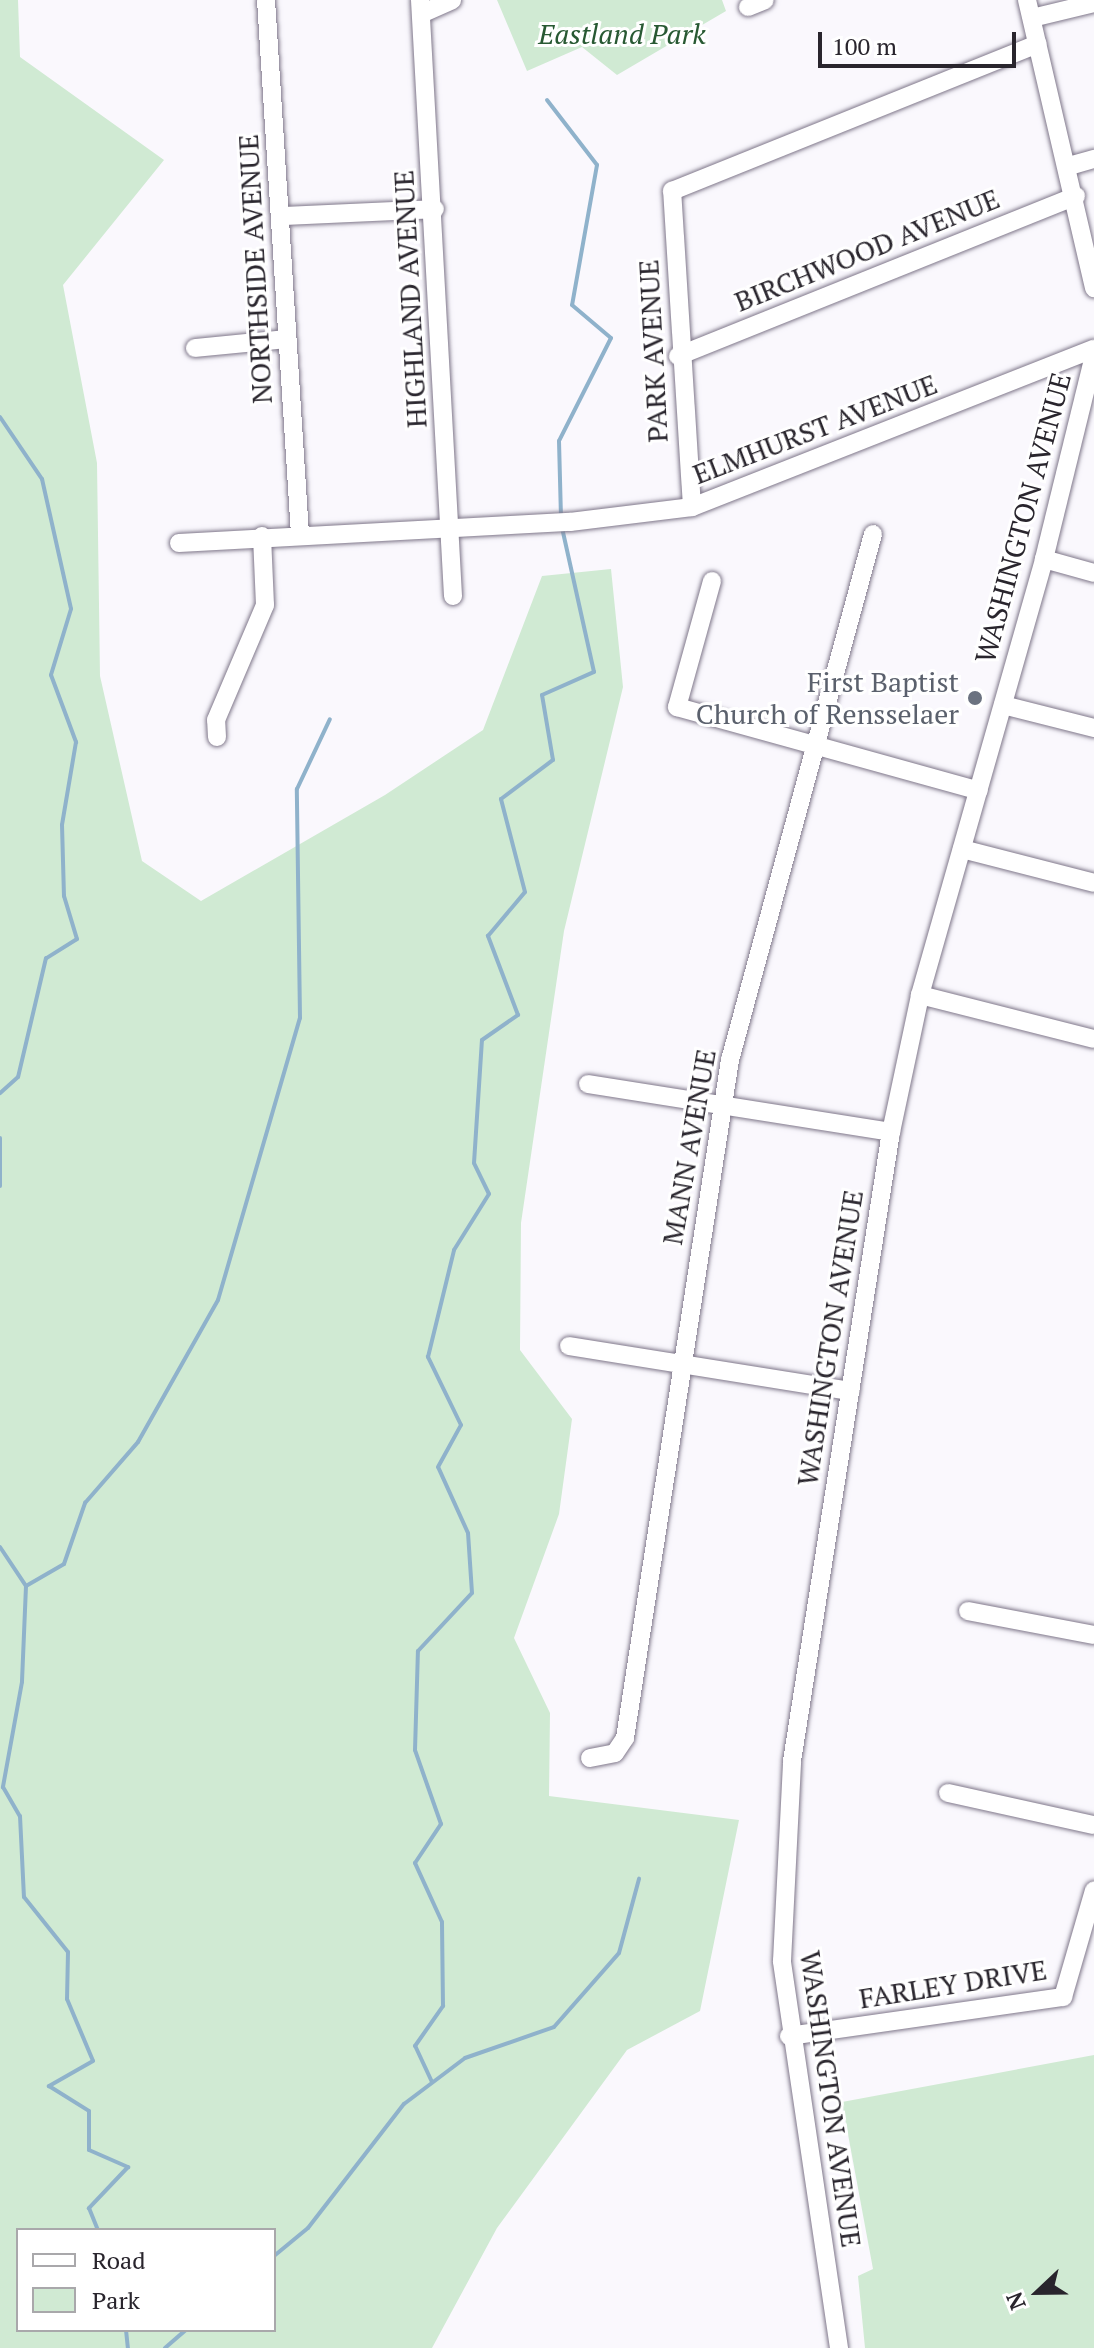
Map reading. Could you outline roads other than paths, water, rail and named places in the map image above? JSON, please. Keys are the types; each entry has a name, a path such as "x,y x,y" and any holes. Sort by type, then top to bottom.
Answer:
{"street":[{"name":"NORTHSIDE AVENUE","path":"266,0 300,534"},
{"path":"420,7 452,0"},
{"path":"1094,3 1029,9 1094,266 1094,288"},
{"name":"HIGHLAND AVENUE","path":"420,7 435,209 453,596"},
{"name":"PARK AVENUE","path":"692,507 678,356 672,191 1038,44"},
{"path":"1069,166 1094,159"},
{"name":"BIRCHWOOD AVENUE","path":"678,356 1076,196"},
{"path":"282,216 435,209"},
{"path":"195,348 286,339"},
{"name":"ELMHURST AVENUE","path":"179,543 450,524 570,522 692,507 1094,352"},
{"name":"WASHINGTON AVENUE","path":"839,2348 789,2036 780,1909 784,1820 891,1132 920,995 1087,416 1094,352"},
{"name":"MANN AVENUE","path":"590,1758 615,1753 625,1738 722,1107 873,534"},
{"path":"217,737 216,720 265,605 262,536"},
{"path":"1044,559 1094,573"},
{"path":"712,581 677,707 979,791"},
{"path":"1003,705 1094,728"},
{"path":"962,849 1094,883"},
{"path":"920,995 1094,1039"},
{"path":"588,1084 891,1132"},
{"path":"569,1346 850,1391"},
{"path":"968,1611 1094,1635"},
{"path":"948,1793 1094,1825"},
{"name":"FARLEY DRIVE","path":"789,2036 1063,1997 1094,1890"}],"waterway":[{"path":"547,100 597,165 572,305 611,338 559,441 561,519"},
{"path":"0,417 42,479 71,609 51,675 76,742 62,825 64,896 77,939 46,958 18,1077 0,1093"},
{"path":"432,2082 415,2046 443,2006 442,1922 415,1863 441,1824 415,1750 418,1651 472,1593 468,1533 438,1467 461,1425 428,1357 454,1250 489,1194 474,1163 482,1040 518,1015 488,936 525,892 501,799 553,760 542,695 594,672 562,528"},
{"path":"26,1586 64,1564 85,1503 138,1442 218,1300 300,1018 297,789 330,719"},
{"path":"0,1138 0,1186"},
{"path":"0,1547 26,1586 22,1682 3,1787 20,1816 24,1897 68,1952 67,1999 93,2061 49,2086 89,2111 89,2150 128,2167 89,2208 97,2228"},
{"path":"276,2254 308,2228 404,2104 465,2058 554,2027 619,1953 639,1879"},
{"path":"126,2332 128,2348"},
{"path":"165,2348 184,2332"}],"place":[{"name":"First Baptist Church of Rensselaer","path":"975,698"}],"park label":[{"name":"Eastland Park","path":"622,34"}]}
